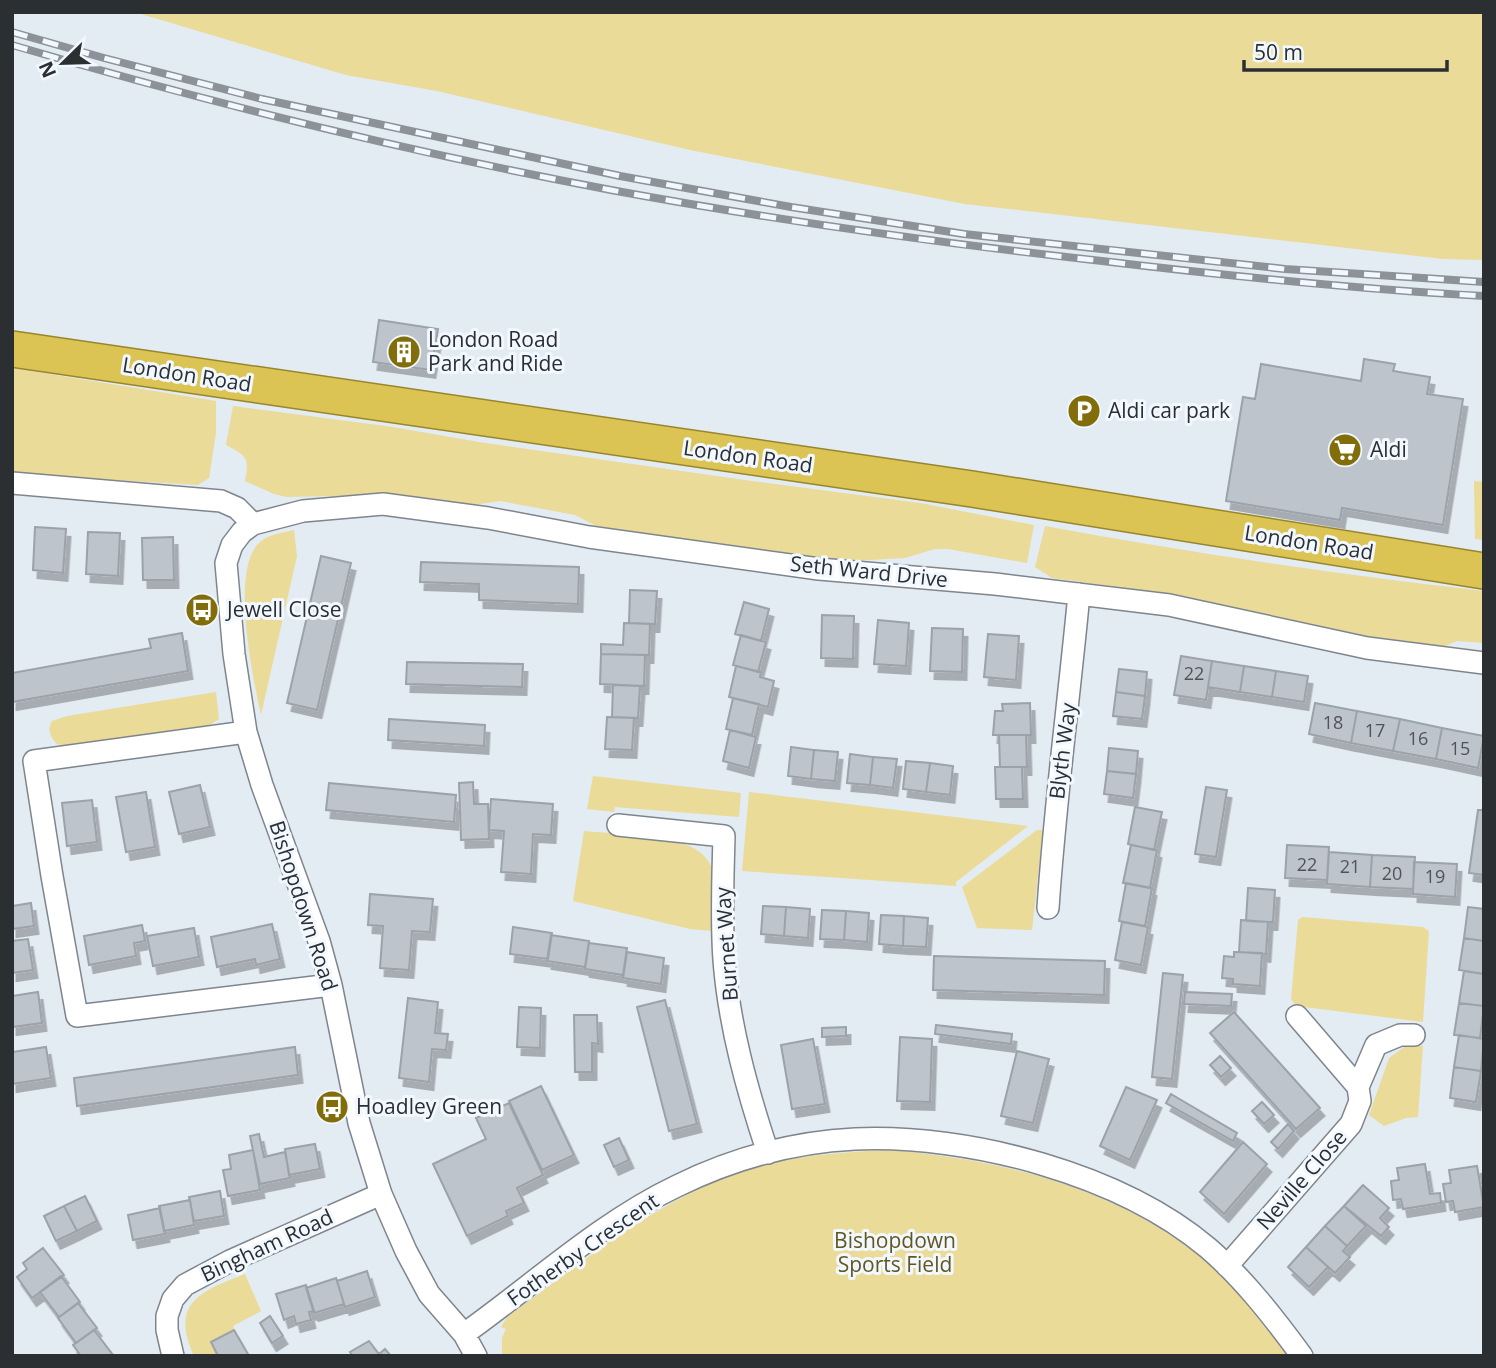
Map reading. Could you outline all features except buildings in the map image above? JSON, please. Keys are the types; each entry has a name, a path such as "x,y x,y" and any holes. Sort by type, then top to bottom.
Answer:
{"highway":[{"name":"London Road","path":"12,349 972,489 1484,570"}],"street":[{"path":"12,483 221,501 237,508 253,524"},
{"name":"Seth Ward Drive","path":"253,524 303,511 383,504 488,518 590,537 819,569 1169,605 1367,649 1484,663"},
{"name":"Bishopdown Road","path":"253,524 242,532 232,545 226,563 234,654 246,732 274,819 307,903 331,985 359,1123 381,1194 406,1251 429,1294 464,1334 476,1356"},
{"name":"Blyth Way","path":"1048,908 1053,826 1079,594"},
{"path":"246,732 34,761 77,1016 331,985"},
{"name":"Burnet Way","path":"618,825 724,836 724,959 730,1005 739,1053 768,1153"},
{"path":"1297,1016 1358,1087"},
{"name":"Neville Close","path":"1227,1266 1352,1124 1360,1101 1358,1087 1376,1045 1400,1035 1414,1035"},
{"name":"Fotherby Crescent","path":"464,1334 638,1206 705,1174 768,1153 823,1143 899,1139 976,1149 1018,1158 1076,1175 1144,1206 1206,1247 1227,1266 1256,1297 1302,1356"},
{"name":"Bingham Road","path":"173,1356 167,1316 173,1300 185,1285 230,1261 381,1194"}],"green space":[{"path":"134,12 1484,12 1484,260 1443,259 965,204 690,150 437,91 346,75"},
{"path":"12,368 216,401 216,433 209,478 198,485 12,474"},
{"path":"233,406 920,503 1034,525 1027,563 948,549 935,549 905,558 853,561 695,544 606,531 575,515 500,501 472,505 384,495 287,497 245,481 245,458 226,445"},
{"path":"1474,481 1484,482 1484,540 1475,539"},
{"path":"1045,526 1264,562 1484,591 1484,643 1457,641 1438,649 1363,637 1147,591 1052,578 1035,567"},
{"path":"294,530 297,556 261,715 246,625 246,576 250,557 259,543 271,536"},
{"path":"216,692 219,719 208,726 67,746 57,744 50,733 52,721 67,716"},
{"path":"593,776 741,793 739,817 615,807 614,812 587,809"},
{"path":"749,792 1028,826 956,882 956,886 742,871"},
{"path":"1037,830 1043,830 1032,930 977,928 962,887"},
{"path":"584,831 672,841 685,844 701,853 713,870 713,931 690,929 573,901"},
{"path":"1302,917 1423,927 1429,931 1423,1022 1296,1006 1291,999 1298,920"},
{"path":"1407,1045 1423,1046 1418,1117 1406,1118 1384,1126 1369,1115 1389,1058"},
{"name":"Bishopdown Sports Field","path":"886,1150 970,1160 1011,1169 1052,1180 1129,1211 1166,1232 1213,1267 1248,1303 1289,1356 502,1356 502,1338 506,1329 501,1327 507,1317 604,1245 672,1203 746,1170 785,1160"},
{"path":"245,1274 261,1311 211,1342 218,1356 194,1356 185,1323 194,1301 215,1286"}],"railway":[{"path":"12,32 262,99 620,176 791,207 964,234 1285,269 1484,282"},
{"path":"12,45 161,87 385,143 672,201 918,239 1041,254 1293,282 1484,296"}],"place":[{"name":"London Road Park and Ride","path":"404,352"},
{"name":"Aldi car park","path":"1084,411"},
{"name":"Aldi","path":"1345,450"},
{"name":"Jewell Close","path":"202,610"},
{"name":"Hoadley Green","path":"332,1107"}]}
